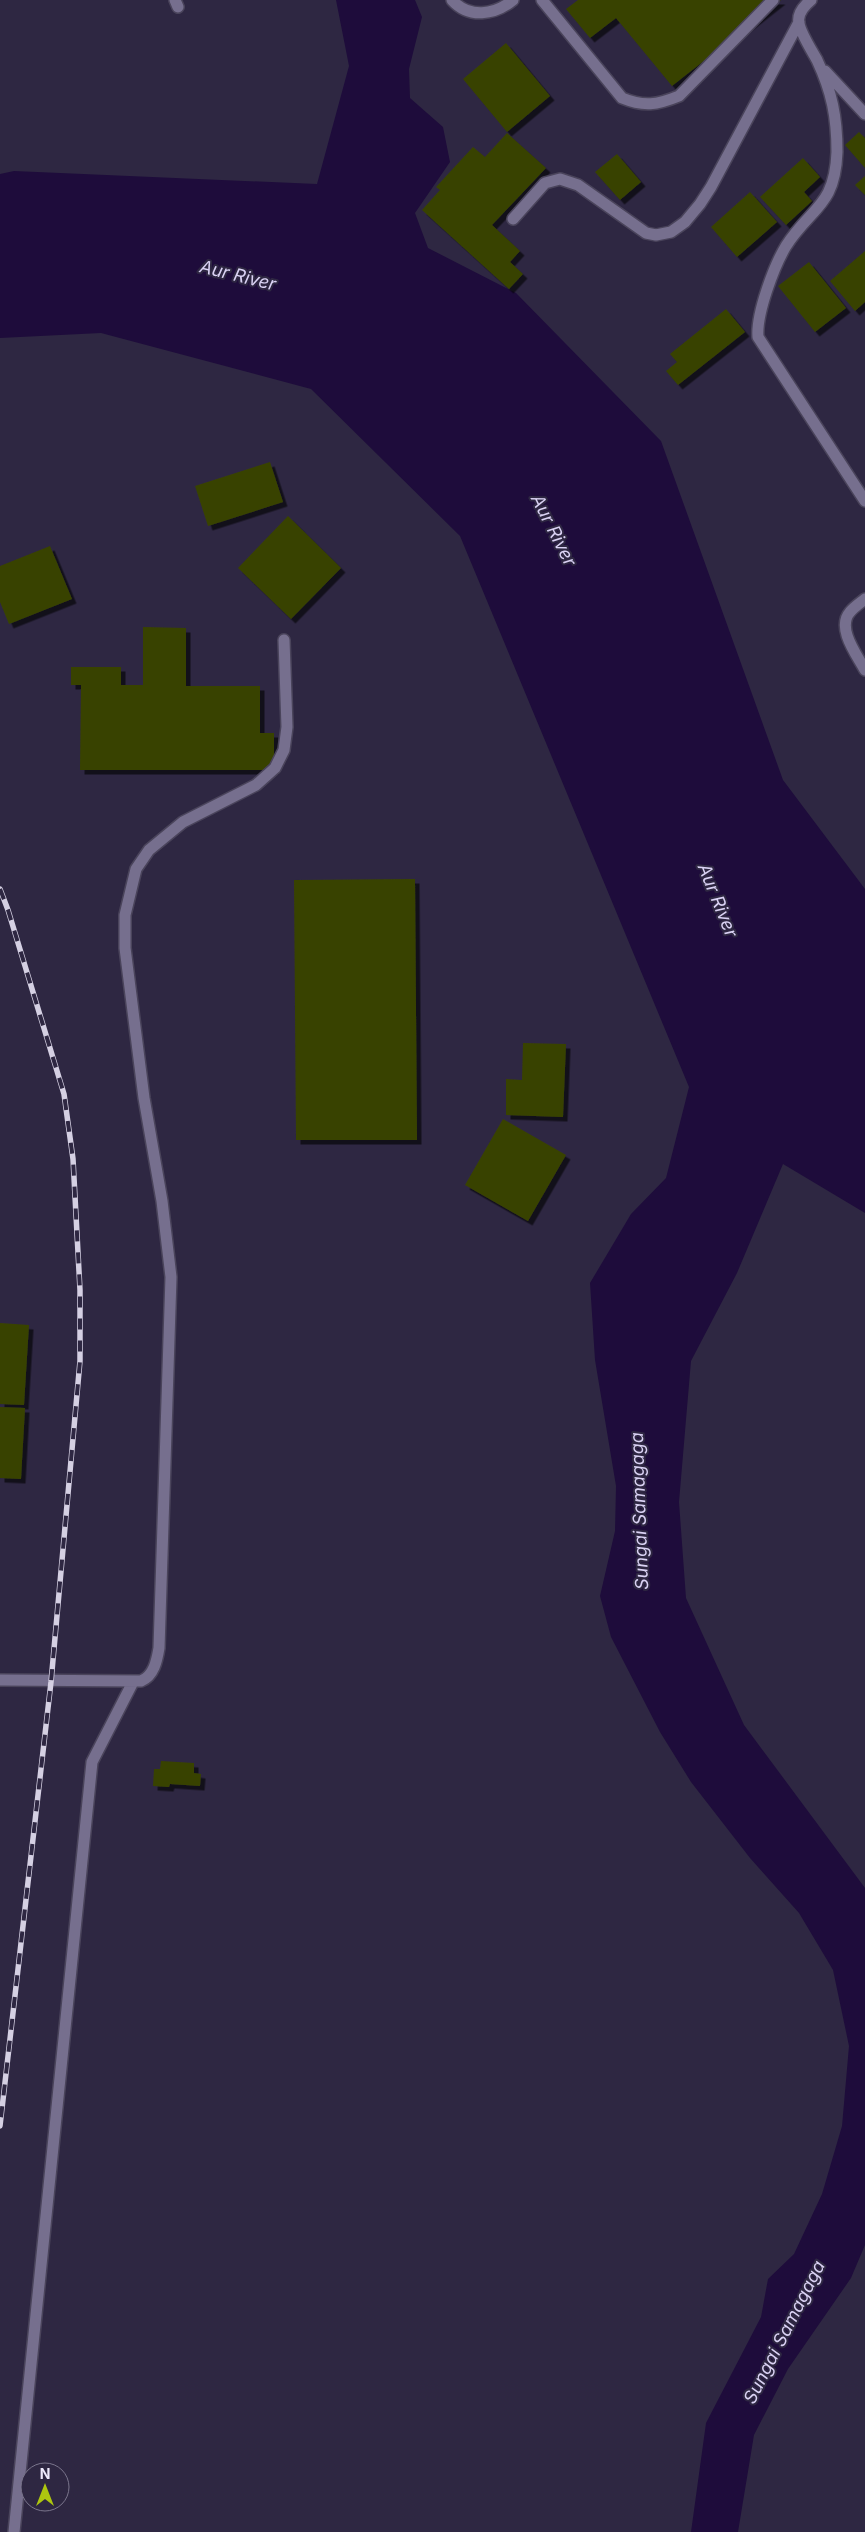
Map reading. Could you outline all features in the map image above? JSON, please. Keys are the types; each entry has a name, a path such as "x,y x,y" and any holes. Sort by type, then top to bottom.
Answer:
{"lane":[{"path":"452,0 460,9 472,14 492,12 506,6 513,0"},
{"path":"542,0 622,98 638,105 662,102 678,96 773,0"},
{"path":"514,219 545,183 560,179 578,185 646,233 656,235 671,232 685,222 711,188 798,22 801,10 811,0"},
{"path":"798,22 830,88 836,116 837,151 832,186 818,210 786,246 780,259 759,320 758,336 865,501"},
{"path":"819,64 865,114"},
{"path":"865,599 849,612 846,620 846,633 865,670"},
{"path":"0,1680 141,1681 148,1678 160,1648 171,1277 162,1201 144,1098 124,948 125,915 136,869 149,850 183,822 256,785 275,768 284,750 287,727 284,640"},
{"path":"14,2532 92,1762 133,1682"}],"water":[{"path":"336,0 415,0 422,17 409,69 410,98 443,127 450,162 415,213 428,248 516,293 661,441 783,780 865,889 865,1213 783,1164 737,1273 691,1361 679,1502 686,1598 744,1725 865,1888 865,2245 851,2278 788,2369 754,2435 738,2532 691,2532 706,2423 761,2317 768,2279 794,2254 822,2194 842,2126 849,2046 833,1970 799,1913 750,1858 691,1782 660,1732 611,1637 600,1596 615,1531 616,1486 595,1360 590,1283 631,1214 666,1178 689,1087 460,536 311,389 101,333 0,338 0,174 14,171 317,184 349,66"}],"building":[{"path":"578,0 781,0 672,86 616,18 590,38 566,9"},
{"path":"506,43 550,96 507,132 463,79"},
{"path":"859,132 865,138 865,168 845,145"},
{"path":"507,133 546,168 492,225 520,251 510,262 523,274 509,289 422,210 440,190 436,187 473,147 485,157"},
{"path":"617,154 641,182 620,200 595,172"},
{"path":"803,158 820,177 804,192 812,201 786,225 760,197"},
{"path":"865,176 865,195 855,185"},
{"path":"750,192 777,222 737,257 711,227"},
{"path":"865,251 865,302 855,311 830,281"},
{"path":"809,262 846,308 815,332 778,286"},
{"path":"726,309 745,332 678,385 666,371 677,362 670,354"},
{"path":"270,462 283,502 208,526 195,486"},
{"path":"288,516 341,568 291,619 238,568"},
{"path":"50,546 72,599 9,624 0,602 0,566"},
{"path":"143,627 186,628 186,686 260,686 260,733 274,733 274,770 80,770 81,685 71,685 71,667 121,667 121,685 143,685"},
{"path":"415,879 417,1140 296,1140 294,880"},
{"path":"523,1043 566,1044 563,1117 506,1115 506,1079 522,1080"},
{"path":"503,1119 566,1155 528,1221 465,1185"},
{"path":"0,1323 29,1325 24,1405 0,1404"},
{"path":"0,1407 25,1408 21,1479 0,1478"},
{"path":"161,1761 194,1763 194,1773 201,1774 200,1786 170,1784 169,1787 153,1786 154,1769 160,1769"}],"railway":[{"path":"0,889 64,1094 73,1159 80,1290 80,1361 51,1682 0,2126"}],"water label":[{"name":"Aur River","path":"238,275"},
{"name":"Aur River","path":"554,530"},
{"name":"Aur River","path":"718,900"},
{"name":"Sungai Samagaga","path":"639,1511"},
{"name":"Sungai Samagaga","path":"784,2332"}]}
